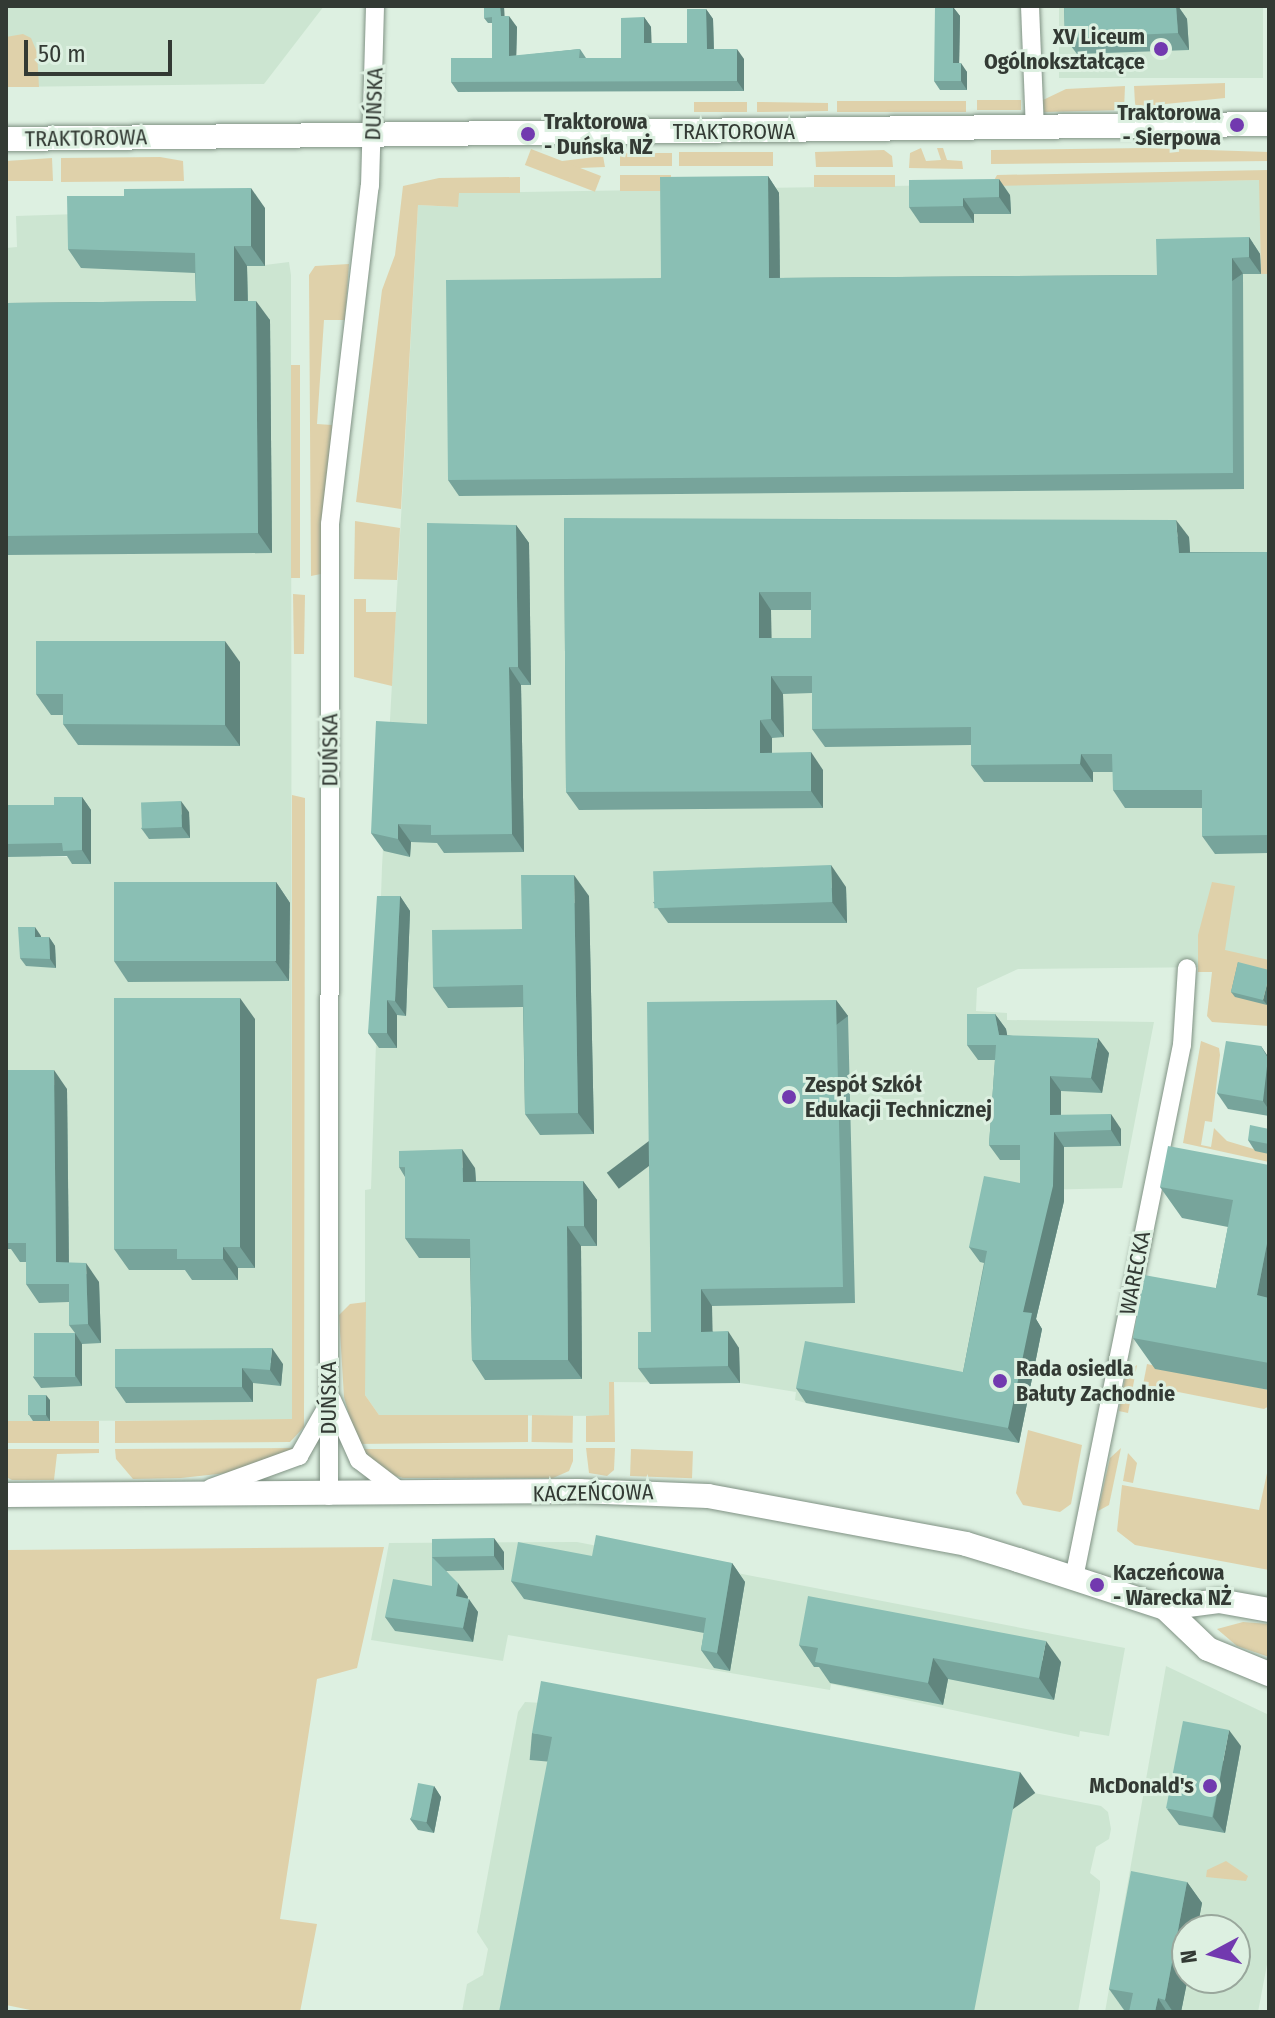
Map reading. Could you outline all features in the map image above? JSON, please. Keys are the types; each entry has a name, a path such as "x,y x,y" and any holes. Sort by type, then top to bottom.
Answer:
{"street":[{"name":"DUŃSKA","path":"329,1496 330,524 373,135 375,6"},
{"path":"1030,6 1035,130"},
{"name":"TRAKTOROWA","path":"6,139 1035,130 1269,124"},
{"name":"WARECKA","path":"1074,1578 1182,1045 1187,968"},
{"path":"195,1493 299,1456 321,1425 329,1394"},
{"path":"329,1394 359,1460 407,1496"},
{"name":"KACZEŃCOWA","path":"6,1495 697,1495 966,1544 1165,1608 1208,1649 1269,1674"},
{"name":"KACZEŃCOWA","path":"1165,1608 1219,1601 1269,1610"}],"shaded area":[{"path":"6,6 324,6 264,84 6,87"},
{"name":"XV Liceum Ogólnokształcące","path":"1059,6 1263,6 1263,78 1059,78"},
{"path":"23,34 31,38 37,52 39,87 6,87 6,37"},
{"path":"1225,83 1225,98 1136,107 1135,103 1134,86"},
{"path":"1125,86 1124,110 1044,112 1043,100 1066,89"},
{"path":"977,100 1021,100 1021,110 977,110"},
{"path":"837,101 966,101 966,112 837,112"},
{"path":"694,102 747,102 747,112 694,112"},
{"path":"757,102 828,103 828,111 757,112"},
{"path":"921,148 926,161 941,160 937,148 943,148 947,160 962,161 963,169 909,168 910,153"},
{"path":"1145,148 1269,152 1269,161 991,164 991,150"},
{"path":"531,149 601,176 595,192 525,165"},
{"path":"884,150 892,156 893,167 816,167 815,152"},
{"path":"679,152 773,152 773,166 679,166"},
{"path":"620,153 672,153 672,166 620,166"},
{"path":"603,156 605,167 554,169 554,162"},
{"path":"160,157 183,161 184,181 61,182 61,158"},
{"path":"52,158 53,181 6,181 6,161"},
{"path":"1269,170 1269,274 1261,274 1259,180 991,186 997,175"},
{"path":"620,175 671,175 671,191 620,191"},
{"path":"814,175 895,175 895,187 814,187"},
{"path":"520,177 520,193 459,193 458,207 418,205 401,509 356,502 382,290 395,255 403,186 439,178"},
{"path":"1260,180 1261,273 1269,274 1269,1016 1217,967 1018,969 977,988 976,1011 1007,1013 1007,1020 1154,1022 1122,1188 1000,1191 1063,1205 1034,1326 1042,1329 1019,1443 806,1403 795,1400 796,1392 740,1383 610,1382 609,1416 379,1415 365,1395 365,1190 371,1189 382,867 418,205 457,207 458,193"},
{"path":"265,208 265,265 289,262 292,1420 6,1421 6,248 17,247 16,216","holes":["41,819 82,857 41,857"]},
{"path":"349,264 345,320 324,320 317,424 332,425 321,574 311,576 309,275 315,266"},
{"path":"291,365 300,365 300,578 291,578"},
{"path":"355,521 400,528 397,580 354,579"},
{"path":"293,594 305,595 304,654 294,654"},
{"path":"354,599 366,599 366,612 396,612 392,686 354,677"},
{"path":"292,795 305,798 304,1427 290,1442 115,1443 115,1421 292,1419"},
{"path":"1212,882 1235,886 1225,950 1269,960 1269,1026 1212,1022 1207,1016 1212,972 1198,972 1198,935"},
{"path":"1201,1041 1219,1048 1220,1055 1212,1122 1205,1121 1201,1145 1211,1147 1214,1128 1227,1141 1267,1153 1269,1162 1183,1143"},
{"path":"366,1302 365,1395 379,1415 528,1415 528,1442 357,1444 344,1397 339,1315 350,1304"},
{"path":"1147,1364 1269,1390 1269,1406 1264,1409 1143,1385"},
{"path":"1137,1365 1128,1413 1119,1411 1126,1373"},
{"path":"609,1382 614,1382 615,1442 586,1442 586,1416 609,1415"},
{"path":"532,1415 573,1416 573,1443 532,1442"},
{"path":"6,1421 99,1421 99,1443 6,1443"},
{"path":"1028,1430 1082,1445 1071,1504 1060,1512 1023,1505 1016,1493"},
{"path":"299,1448 227,1473 133,1479 116,1459 115,1449"},
{"path":"586,1448 615,1448 614,1470 607,1476 589,1473"},
{"path":"1121,1448 1109,1505 1098,1511 1110,1458"},
{"path":"6,1449 99,1449 99,1453 57,1454 54,1480 12,1480 6,1477"},
{"path":"360,1449 573,1449 573,1461 569,1471 553,1478 403,1478 389,1474"},
{"path":"631,1449 693,1451 692,1478 630,1476"},
{"path":"1128,1453 1137,1463 1133,1483 1123,1481"},
{"path":"1269,1464 1269,1570 1135,1545 1117,1531 1122,1485 1259,1510"},
{"path":"577,1542 1125,1648 1109,1736 1080,1731 1079,1737 831,1684 830,1690 508,1635 503,1661 371,1640 389,1543"},
{"path":"384,1547 357,1668 317,1679 280,1919 317,1924 300,2012 40,2012 6,2005 6,1550"},
{"path":"1243,1622 1269,1624 1269,1657 1237,1646 1217,1629"},
{"path":"1166,1666 1269,1715 1269,1954 1258,2012 1105,2012"},
{"path":"525,1702 577,1705 1101,1806 1108,1812 1111,1829 1109,1839 1096,1847 1090,1873 1100,1881 1100,1890 1078,2012 462,2012 467,1984 483,1975 488,1949 477,1932 518,1712"},
{"path":"1226,1861 1248,1876 1246,1881 1206,1877 1207,1870"}],"building":[{"path":"484,6 500,6 501,16 484,18"},
{"path":"935,6 953,7 953,63 961,63 961,81 934,81"},
{"path":"1064,6 1176,6 1178,33 1065,38"},
{"path":"687,9 706,9 707,49 737,49 737,81 451,82 451,58 492,58 492,16 509,16 509,56 580,49 579,58 621,58 621,18 644,17 644,43 687,43"},
{"path":"768,176 769,278 1157,275 1156,239 1249,237 1249,257 1232,258 1233,473 448,480 446,280 661,278 660,177"},
{"path":"999,179 999,197 963,198 963,206 909,207 909,180"},
{"path":"251,188 251,246 234,246 234,301 256,301 258,533 6,536 6,303 196,301 195,253 68,249 67,196 124,196 124,189"},
{"path":"564,518 1176,520 1179,553 1269,552 1269,835 1202,836 1202,790 1113,790 1112,754 1081,754 1080,764 971,765 971,727 812,729 812,676 771,676 771,719 760,720 760,753 811,752 811,791 566,792","holes":["759,592 811,592 811,638 759,638"]},
{"path":"427,523 516,525 518,667 509,667 512,834 431,835 431,825 398,824 398,839 371,833 376,721 427,724"},
{"path":"36,641 225,641 225,725 63,724 63,694 36,694"},
{"path":"54,797 82,797 82,850 63,851 62,843 6,844 6,805 54,805"},
{"path":"181,801 182,827 142,828 141,802"},
{"path":"831,865 832,902 654,908 653,871"},
{"path":"521,875 574,875 578,1113 525,1114 523,985 433,987 432,930 522,929"},
{"path":"114,882 276,882 276,961 114,961"},
{"path":"377,896 400,896 395,1001 387,1000 387,1033 368,1033"},
{"path":"18,927 35,927 35,937 49,937 50,959 20,958"},
{"path":"1238,962 1269,970 1263,1000 1231,992"},
{"path":"114,998 240,998 240,1247 223,1247 223,1259 177,1259 177,1249 114,1249"},
{"path":"836,1000 843,1287 701,1289 701,1332 728,1331 728,1366 638,1368 638,1332 651,1332 647,1002"},
{"path":"967,1014 995,1014 999,1035 1098,1038 1091,1078 1050,1076 1050,1115 1111,1114 1111,1130 1054,1132 1053,1186 1023,1312 1032,1313 1008,1428 796,1388 805,1341 963,1372 987,1251 969,1247 984,1176 1020,1183 1020,1145 989,1145 996,1045 967,1045"},
{"path":"1226,1041 1261,1046 1268,1058 1263,1101 1217,1093"},
{"path":"6,1070 54,1070 56,1262 86,1263 88,1324 69,1325 69,1284 26,1284 26,1243 7,1243"},
{"path":"1250,1125 1269,1129 1269,1144 1248,1140"},
{"path":"1168,1146 1269,1165 1269,1233 1257,1295 1269,1298 1269,1363 1133,1338 1144,1275 1216,1288 1233,1200 1160,1187"},
{"path":"462,1149 463,1182 583,1181 584,1226 567,1226 568,1360 472,1360 470,1239 405,1238 405,1167 399,1167 399,1151"},
{"path":"34,1333 75,1333 75,1377 34,1377"},
{"path":"272,1348 270,1370 242,1368 242,1387 115,1387 115,1349"},
{"path":"28,1395 46,1395 46,1415 28,1415"},
{"path":"596,1535 732,1563 717,1653 701,1650 706,1618 511,1581 518,1542 592,1556"},
{"path":"494,1538 494,1556 432,1557 432,1539"},
{"path":"432,1557 458,1583 456,1596 469,1599 463,1628 385,1617 393,1579 432,1586"},
{"path":"808,1596 1046,1641 1039,1678 933,1658 928,1683 815,1662 818,1648 799,1645"},
{"path":"541,1681 1020,1772 974,2012 499,2012 552,1737 532,1733"},
{"path":"1183,1721 1229,1730 1212,1817 1166,1808"},
{"path":"418,1783 434,1786 427,1822 411,1819"},
{"path":"1131,1871 1187,1882 1181,1914 1171,1914 1171,1968 1165,2000 1158,1998 1155,2012 1129,2012 1133,1993 1109,1989"}],"place":[{"name":"XV Liceum Ogólnokształcące","path":"1161,49"},
{"name":"Traktorowa - Sierpowa","path":"1237,125"},
{"name":"Traktorowa - Duńska NŻ","path":"528,134"},
{"name":"Zespół Szkół Edukacji Technicznej","path":"789,1097"},
{"name":"Rada osiedla Bałuty Zachodnie","path":"1000,1381"},
{"name":"Kaczeńcowa - Warecka NŻ","path":"1097,1585"},
{"name":"McDonald's","path":"1210,1786"}]}
